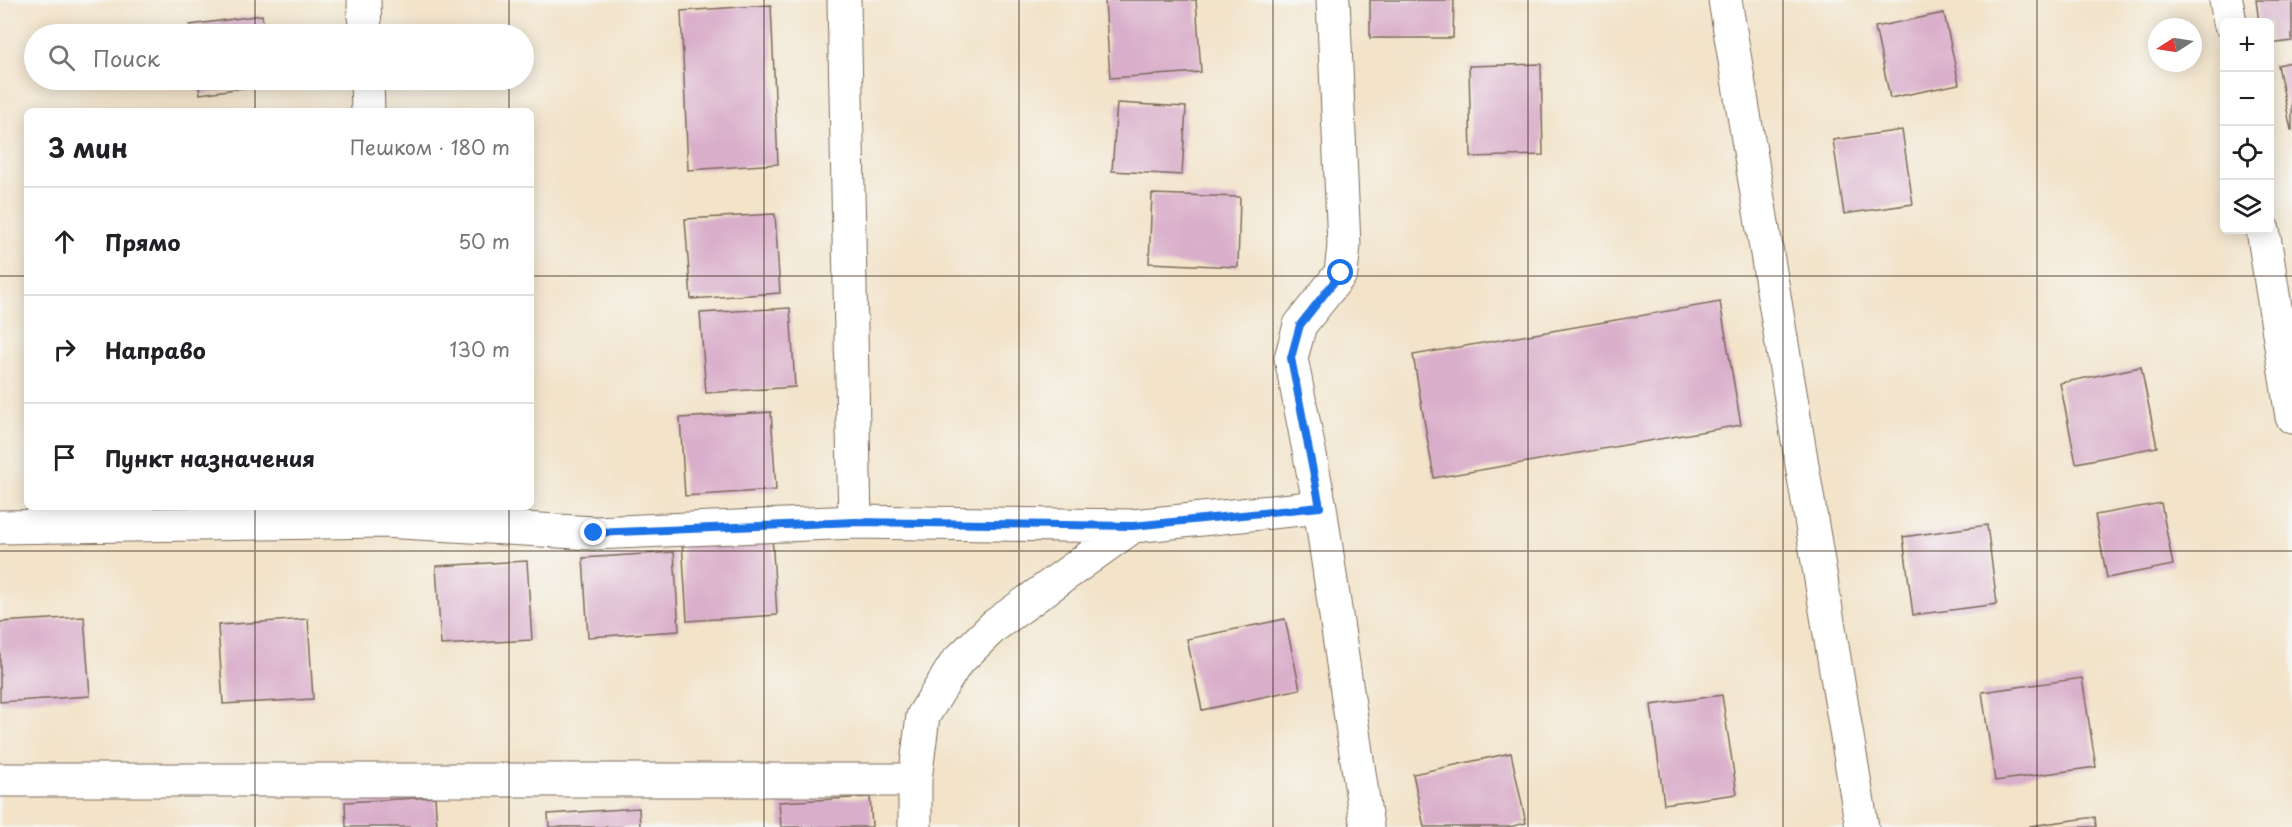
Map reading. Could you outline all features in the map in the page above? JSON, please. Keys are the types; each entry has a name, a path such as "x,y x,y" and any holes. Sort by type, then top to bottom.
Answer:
{"street":[{"path":"364,0 365,24"},
{"path":"844,0 855,522"},
{"path":"1333,0 1344,244 1341,273 1300,325 1291,358 1320,507 1367,827"},
{"path":"1725,0 1862,827"},
{"path":"2226,0 2229,18"},
{"path":"367,90 368,108"},
{"path":"2264,234 2292,417"},
{"path":"0,527 384,514 594,533 855,522 1133,526 1320,507"},
{"path":"915,827 915,780 923,716 956,663 994,626 1133,526"},
{"path":"0,780 915,780"}],"building":[{"path":"1105,0 1196,0 1201,72 1110,78"},
{"path":"1370,0 1454,0 1453,38 1370,38"},
{"path":"2256,0 2292,0 2292,41 2274,43 2274,18 2258,18"},
{"path":"771,5 778,164 688,170 681,11"},
{"path":"1944,13 1959,84 1890,98 1875,27"},
{"path":"262,15 263,24 197,24"},
{"path":"2292,62 2292,130 2291,130 2278,65"},
{"path":"1541,64 1543,155 1471,157 1469,66"},
{"path":"199,90 229,90 200,94"},
{"path":"1117,103 1186,107 1182,175 1112,171"},
{"path":"1902,130 1913,204 1844,214 1833,140"},
{"path":"1152,194 1240,197 1238,267 1149,263"},
{"path":"775,214 780,293 691,299 685,219"},
{"path":"1720,302 1741,425 1434,478 1413,355"},
{"path":"790,308 795,387 706,393 700,313"},
{"path":"2141,367 2157,447 2076,463 2060,383"},
{"path":"771,412 776,490 685,496 680,418"},
{"path":"2161,503 2173,565 2107,578 2095,515"},
{"path":"1987,525 1997,604 1913,615 1903,537"},
{"path":"772,536 777,615 687,621 682,541"},
{"path":"674,552 679,631 588,637 583,558"},
{"path":"527,561 532,640 441,645 436,566"},
{"path":"84,617 90,696 0,702 0,622"},
{"path":"308,619 313,699 223,704 218,625"},
{"path":"1285,619 1300,689 1202,710 1187,639"},
{"path":"2082,678 2096,767 1995,781 1982,692"},
{"path":"1722,695 1737,794 1664,804 1651,705"},
{"path":"1511,753 1526,823 1509,827 1424,827 1413,774"},
{"path":"435,797 437,827 346,827 345,802"},
{"path":"870,797 872,827 781,827 779,802"},
{"path":"639,808 640,827 549,827 548,814"},
{"path":"2095,817 2096,827 2030,827 2030,826"}],"route":[{"path":"594,533 855,522 1133,526 1320,507 1291,358 1300,325 1341,273"}]}
